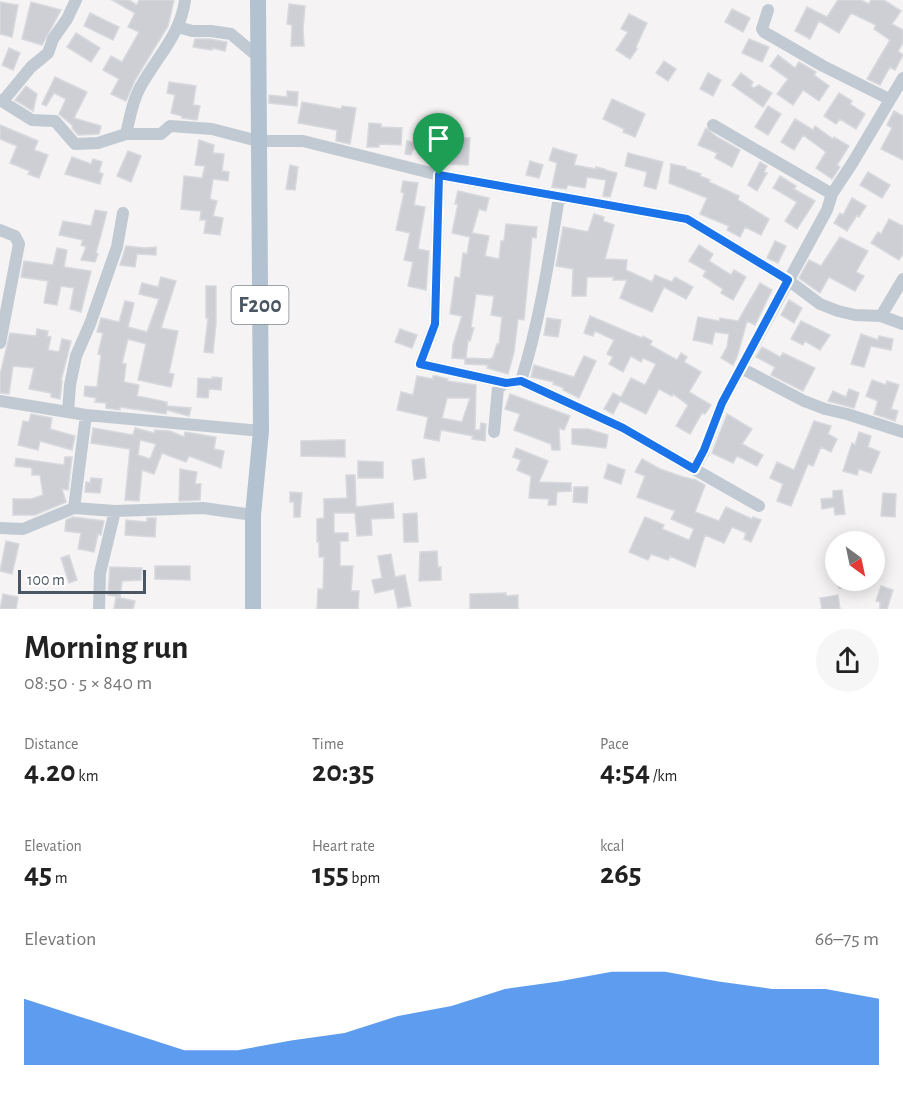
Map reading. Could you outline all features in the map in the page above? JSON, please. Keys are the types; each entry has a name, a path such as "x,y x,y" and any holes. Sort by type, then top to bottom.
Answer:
{"main road":[{"name":"F200","path":"253,609 253,515 261,431 258,0"}],"street":[{"path":"76,0 67,19 53,39 48,53 31,67 2,101 32,120 55,121 75,144 98,143 126,134 161,134 170,126 212,129 258,141 303,141 439,175 687,219 788,280 820,304 855,315 881,316 903,324"},
{"path":"126,134 142,84 178,27 184,12 185,0"},
{"path":"768,10 762,30 764,32 823,66 895,98"},
{"path":"178,27 192,31 231,34 258,56"},
{"path":"694,469 722,403 827,210 832,194 895,98 903,78"},
{"path":"713,125 832,194"},
{"path":"439,175 435,324 420,364 506,383 521,381 623,428 759,506"},
{"path":"521,381 540,313 560,197"},
{"path":"68,412 70,385 76,356 90,324 117,247 123,213"},
{"path":"0,230 15,236 19,244 0,343"},
{"path":"881,316 903,279"},
{"path":"741,368 804,401 903,432"},
{"path":"494,432 498,388 506,383"},
{"path":"0,401 86,415 261,431"},
{"path":"74,508 86,415"},
{"path":"0,528 23,529 74,508 115,511 202,508 253,515"},
{"path":"99,609 100,573 115,511"}],"building":[{"path":"112,0 129,0 137,5 139,0 174,0 168,26 135,80 126,101 111,94 119,79 103,70 111,56 122,62 139,32 128,27 135,13"},
{"path":"838,0 861,0 869,4 871,0 884,0 901,11 892,24 903,30 903,43 898,51 903,55 895,70 890,67 880,85 867,79 890,40 874,29 876,25 851,13 839,33 819,21 810,39 795,31 807,7 827,17"},
{"path":"0,2 18,5 12,37 0,34"},
{"path":"31,2 61,10 42,45 22,39"},
{"path":"289,4 305,6 304,46 291,46 292,25 287,24"},
{"path":"732,9 750,18 743,32 725,22"},
{"path":"90,13 119,27 113,40 84,26"},
{"path":"629,14 647,23 637,49 630,59 616,50 628,32 621,29"},
{"path":"76,33 100,48 91,62 67,47"},
{"path":"195,39 227,42 225,51 193,47"},
{"path":"749,39 769,47 762,62 742,53"},
{"path":"9,48 20,53 13,70 2,65"},
{"path":"778,55 795,68 799,62 816,72 814,75 829,86 819,101 803,90 793,105 777,94 788,79 770,66"},
{"path":"664,61 676,69 668,81 656,73"},
{"path":"708,73 721,80 713,96 700,89"},
{"path":"741,73 753,82 751,86 754,88 759,85 772,93 763,107 732,85"},
{"path":"55,77 87,92 74,118 101,126 99,134 78,135 72,128 73,126 59,114 66,99 54,93 46,106 42,104"},
{"path":"169,82 196,86 193,105 200,106 197,120 182,118 182,116 171,113 175,95 167,93"},
{"path":"26,86 37,94 33,111 15,100"},
{"path":"287,91 298,92 297,106 269,103 269,95 287,97"},
{"path":"839,93 852,101 850,104 865,114 856,129 840,119 836,124 824,116"},
{"path":"612,99 645,114 635,137 603,119"},
{"path":"302,102 341,109 342,106 356,108 350,144 336,141 337,130 298,123"},
{"path":"768,106 781,114 768,135 755,127"},
{"path":"894,111 903,116 903,160 881,149 892,128 887,125"},
{"path":"795,119 813,130 815,126 833,139 834,137 849,146 837,165 840,167 832,179 816,168 826,152 803,135 794,150 781,142"},
{"path":"369,123 381,124 381,127 402,128 401,145 379,144 379,147 367,147"},
{"path":"0,125 38,141 34,150 48,155 39,178 28,174 30,171 10,163 17,146 0,139"},
{"path":"706,128 740,150 732,167 715,158 717,153 698,145"},
{"path":"456,137 470,138 468,165 439,164 440,154 413,149 411,155 405,154 407,141 426,145 455,146"},
{"path":"199,140 214,145 213,153 224,154 222,171 229,172 228,181 213,179 210,199 217,201 213,216 223,218 220,235 204,233 206,220 200,220 201,211 181,209 184,176 202,178 205,166 195,165"},
{"path":"553,148 577,155 574,165 596,169 596,167 617,173 610,197 603,196 606,180 587,177 585,188 568,185 566,189 552,187 557,163 549,160"},
{"path":"128,151 141,156 131,182 117,176"},
{"path":"628,153 663,162 656,189 644,186 647,172 625,166"},
{"path":"72,157 91,164 93,159 102,162 99,172 103,174 100,184 65,174"},
{"path":"530,161 543,165 539,178 526,175"},
{"path":"760,162 767,166 764,172 767,173 757,191 748,185"},
{"path":"671,164 686,167 686,169 701,174 700,176 710,180 709,182 739,196 738,200 769,219 761,235 745,227 740,237 727,230 729,226 700,214 707,198 669,183"},
{"path":"290,165 298,167 295,190 286,189"},
{"path":"868,172 890,185 882,198 860,185"},
{"path":"780,176 796,186 794,189 815,201 797,229 785,221 797,202 773,188"},
{"path":"403,181 418,183 414,205 425,207 418,249 429,251 426,290 408,286 413,262 404,260 410,233 396,230 404,193 401,192"},
{"path":"458,191 489,198 486,211 479,209 472,233 489,236 485,256 499,259 506,224 537,227 536,238 532,237 524,320 518,319 514,352 508,374 487,368 488,365 465,364 465,359 452,358 453,345 462,316 450,314 455,277 460,278 463,253 467,254 470,237 452,233 458,204 455,204","holes":["476,294 494,296 491,315 502,317 499,344 490,359 466,358 468,340 470,341 474,328 471,327"]},
{"path":"852,198 866,206 847,231 834,223 840,213 843,215"},
{"path":"95,210 107,212 95,262 81,260 86,247 81,245 83,240 59,235 63,221 91,226"},
{"path":"594,214 604,217 603,221 614,225 605,259 627,260 626,270 652,282 655,275 672,282 675,277 693,287 686,299 664,287 652,312 620,298 627,280 613,280 614,277 587,277 586,296 572,296 573,269 556,266 563,227 588,232"},
{"path":"889,219 903,226 903,254 899,260 871,243 878,232 881,234"},
{"path":"840,237 868,251 856,272 864,276 855,291 829,277 820,293 799,278 809,260 821,266"},
{"path":"775,241 786,246 778,263 767,258"},
{"path":"699,245 713,254 709,261 731,275 734,270 746,277 733,300 721,293 723,289 703,276 706,271 689,261"},
{"path":"126,246 156,247 156,255 137,254 135,267 120,265"},
{"path":"57,248 67,250 64,267 91,271 81,312 70,309 74,288 61,286 57,305 44,303 48,281 21,277 24,261 53,265"},
{"path":"161,277 176,281 161,328 178,331 169,373 174,374 171,387 138,380 146,344 128,339 122,363 126,364 124,382 139,385 137,396 167,402 167,406 191,408 189,416 167,410 166,414 120,407 120,410 106,408 106,403 95,402 96,398 84,396 85,386 97,387 101,355 98,354 103,333 97,332 101,318 119,322 125,301 134,303 128,327 147,332 159,299 139,294 142,283 158,287"},
{"path":"760,283 772,290 755,325 747,321 733,365 721,358 727,347 729,334 715,332 712,344 693,340 698,317 719,321 720,318 738,321"},
{"path":"206,286 216,286 213,353 204,352 208,318 206,318"},
{"path":"789,300 802,308 794,323 781,315"},
{"path":"590,316 642,338 643,336 652,341 650,345 677,360 681,353 687,357 684,362 701,372 689,392 711,405 705,414 702,413 690,434 676,426 688,405 673,394 672,396 659,389 646,414 620,401 613,414 604,409 613,393 621,397 631,378 645,385 656,364 643,358 641,362 631,356 623,372 609,364 613,357 607,354 614,340 595,331 593,336 584,333"},
{"path":"547,318 561,320 558,337 544,335"},
{"path":"801,321 830,335 820,350 805,341 803,345 791,339"},
{"path":"37,329 48,331 47,336 51,337 48,350 59,352 62,339 71,341 61,381 60,399 51,397 51,393 29,389 34,368 13,366 9,394 0,393 0,375 10,333 36,336"},
{"path":"400,329 417,335 412,348 395,342"},
{"path":"861,334 878,340 879,336 893,339 891,350 871,346 864,367 851,364"},
{"path":"762,347 780,357 783,353 815,368 803,391 771,375 775,367 756,357"},
{"path":"584,356 596,361 579,398 553,384 554,382 531,377 534,365 574,377"},
{"path":"417,376 433,379 433,376 436,376 448,379 447,381 476,385 475,430 480,430 481,423 486,424 485,441 472,439 473,436 441,430 439,441 424,438 428,417 397,410 401,392 413,395","holes":["447,398 470,398 462,422 442,418"]},
{"path":"212,377 222,378 221,390 209,389 208,398 197,397 198,378 212,379"},
{"path":"872,380 886,385 887,381 899,385 891,409 898,411 895,421 874,414 878,401 866,396"},
{"path":"849,389 859,393 854,408 828,401 833,391 846,397"},
{"path":"510,394 570,416 564,430 559,428 560,450 552,450 551,444 514,430 520,414 505,409"},
{"path":"31,414 52,418 50,429 75,436 72,450 40,441 38,450 18,445 23,421 29,422"},
{"path":"727,414 752,429 742,444 763,455 757,466 737,456 733,463 712,453"},
{"path":"814,421 831,426 828,434 837,439 831,452 821,447 813,466 808,464 791,506 777,501 783,484 770,478 777,462 794,470"},
{"path":"93,428 133,435 135,428 154,433 155,430 170,431 184,437 185,432 216,437 214,449 224,451 221,468 189,456 186,462 162,453 154,474 142,470 139,501 125,500 130,449 91,443","holes":["140,440 156,444 150,459 138,455"]},
{"path":"572,429 588,429 608,435 606,448 572,444"},
{"path":"859,432 871,436 868,447 880,452 871,473 859,469 857,475 843,471 852,443 855,445"},
{"path":"345,440 345,457 301,456 301,441"},
{"path":"516,448 548,461 539,482 571,483 571,491 557,492 556,505 548,505 549,499 529,498 531,476 517,470 521,460 513,457"},
{"path":"65,457 72,457 68,490 62,489 66,502 35,515 13,515 13,499 31,499 43,495 40,475 32,475 32,468 15,466 16,458 64,465"},
{"path":"424,458 426,478 414,480 412,460"},
{"path":"642,459 660,469 705,485 695,512 719,521 726,507 752,519 753,517 761,520 751,542 744,539 746,533 732,527 724,543 705,535 695,567 670,556 668,560 651,554 648,560 629,552 645,517 664,525 662,529 689,540 694,529 671,519 675,511 637,497 645,476 635,472"},
{"path":"358,461 383,462 383,478 358,478"},
{"path":"608,464 625,470 621,484 604,478"},
{"path":"180,469 197,472 195,484 201,484 200,500 179,501"},
{"path":"346,475 355,475 356,507 393,503 394,518 371,519 372,535 357,536 355,513 334,513 334,533 348,533 348,541 340,541 340,566 353,566 351,591 359,591 358,609 317,609 318,589 323,589 324,557 319,557 317,519 324,518 324,499 347,498"},
{"path":"91,478 102,479 100,493 85,492 86,482 90,483"},
{"path":"574,487 588,487 587,503 573,502"},
{"path":"842,490 845,514 835,515 834,507 822,509 821,499 833,498 833,491"},
{"path":"290,492 302,493 300,517 294,517 294,502 290,502"},
{"path":"883,493 896,494 895,517 881,516"},
{"path":"417,513 418,542 404,542 403,514"},
{"path":"73,517 104,521 94,552 78,549 81,533 65,531 66,520"},
{"path":"147,518 156,518 155,537 125,535 126,520 147,522"},
{"path":"6,541 19,544 12,574 0,571"},
{"path":"437,551 441,580 419,581 420,552"},
{"path":"391,554 395,577 405,575 411,606 398,608 394,589 375,593 372,580 382,578 378,556"},
{"path":"69,555 77,580 69,583 61,558"},
{"path":"155,566 190,566 190,580 155,579"},
{"path":"110,567 142,568 141,580 122,581 120,597 108,595"},
{"path":"885,587 893,590 887,609 880,609 880,602 876,601 879,591 885,591"},
{"path":"506,593 506,596 518,595 518,609 470,609 470,594"},
{"path":"3,594 18,597 16,609 0,609"},
{"path":"838,595 840,609 822,609 820,598"},
{"path":"116,597 135,601 133,609 114,609"}],"route":[{"path":"439,175 687,219 788,280 722,403 694,469 623,428 521,381 506,383 420,364 435,324 439,175"}]}
